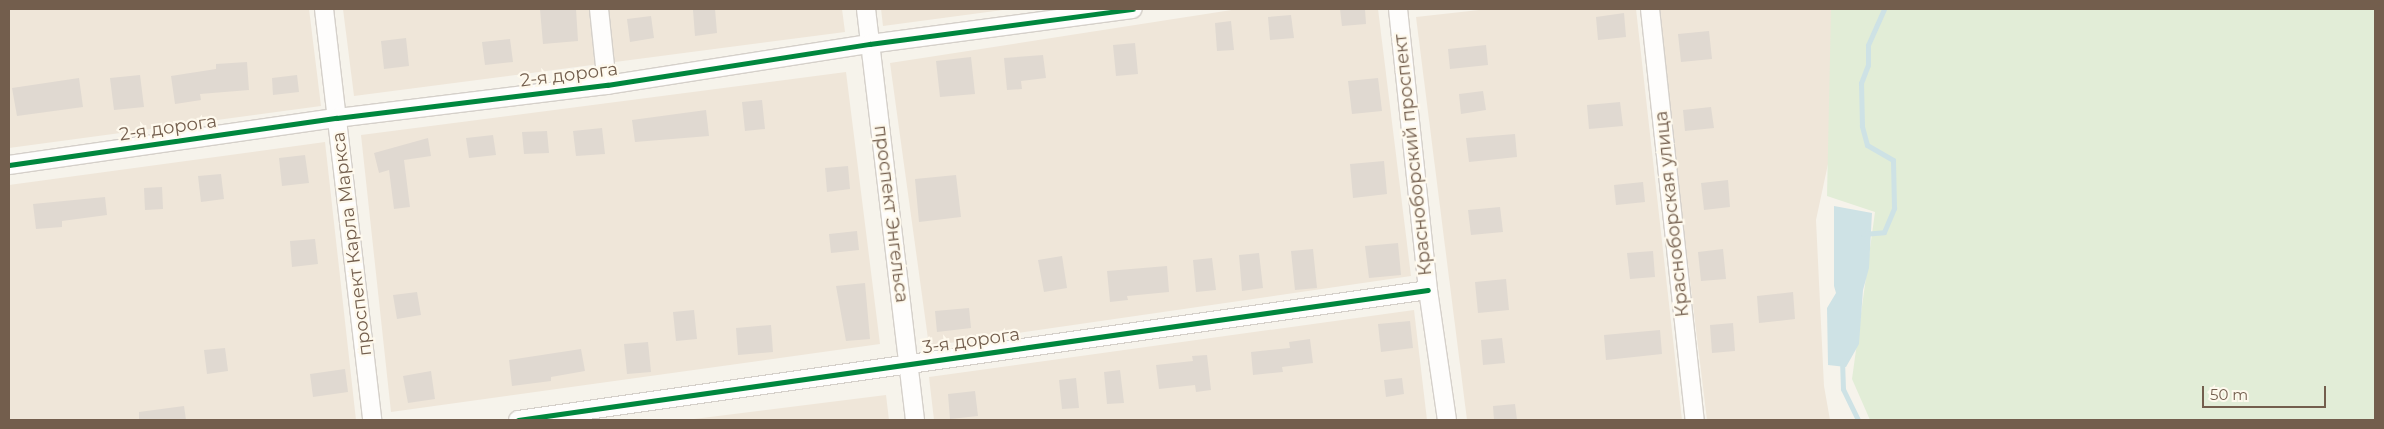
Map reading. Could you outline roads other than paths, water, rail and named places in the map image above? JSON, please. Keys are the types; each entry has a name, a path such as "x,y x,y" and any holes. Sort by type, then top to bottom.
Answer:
{"street":[{"name":"проспект Карла Маркса","path":"324,9 372,420"},
{"path":"599,9 607,85"},
{"name":"проспект Энгельса","path":"866,9 910,364 915,420"},
{"name":"2-я дорога","path":"9,165 337,118 607,85 870,44 1133,9"},
{"name":"Красноборский проспект","path":"1398,9 1428,290 1447,420"},
{"name":"Красноборская улица","path":"1650,9 1695,420"},
{"name":"3-я дорога","path":"518,420 1428,290"}],"waterway":[{"path":"1863,234 1884,232 1894,208 1893,160 1867,145 1862,126 1861,83 1868,65 1868,45 1884,9"},
{"path":"1842,360 1843,389 1858,420"}]}
